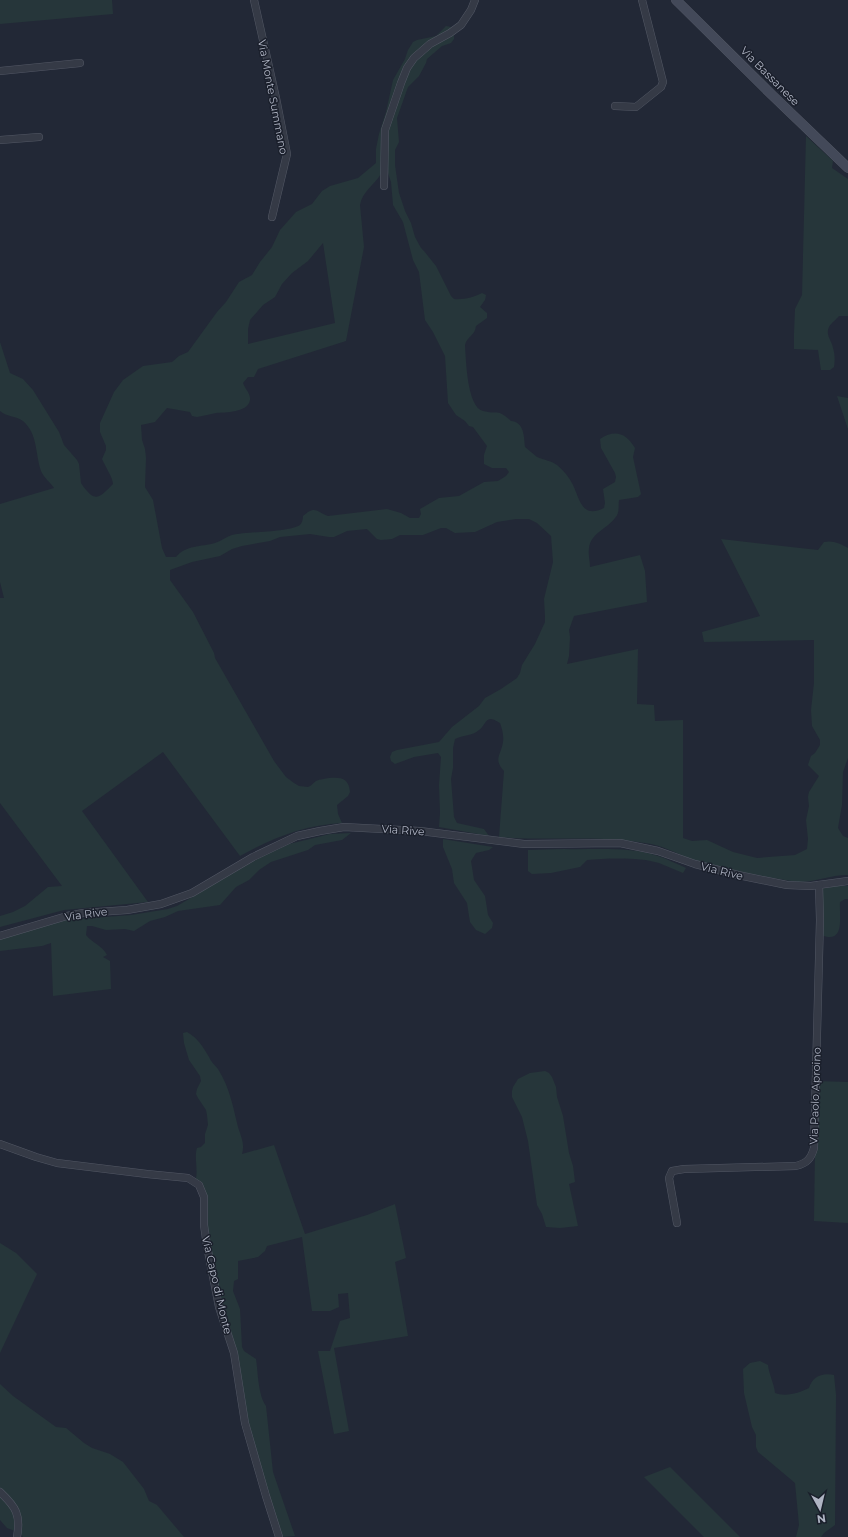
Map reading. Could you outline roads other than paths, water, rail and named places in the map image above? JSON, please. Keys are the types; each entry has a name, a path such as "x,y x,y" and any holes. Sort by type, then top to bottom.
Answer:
{"main road":[{"name":"Via Bassanese","path":"676,0 848,168"}],"street":[{"name":"Via Monte Summano","path":"254,0 276,98 286,154 272,217"},
{"path":"384,186 385,130 407,68 414,58 430,44 461,25 471,10 475,0"},
{"path":"615,106 636,107 660,87 663,82 642,0"},
{"path":"0,70 80,63"},
{"path":"0,140 39,137"},
{"name":"Via Rive","path":"0,936 67,916 146,907 172,901 197,890 253,857 297,836 344,828 420,831 524,844 628,844 658,851 695,864 738,875 799,887 848,881"},
{"name":"Via Paolo Aproino","path":"677,1223 669,1178 672,1172 684,1168 796,1166 805,1164 811,1157 814,1148 820,885"},
{"name":"Via Capo di Monte","path":"0,1144 57,1163 141,1174 188,1178 200,1185 204,1197 204,1224 207,1246 219,1307 234,1353 245,1423 279,1537"},
{"path":"0,1492 10,1501 18,1517 19,1527 17,1537"}]}
